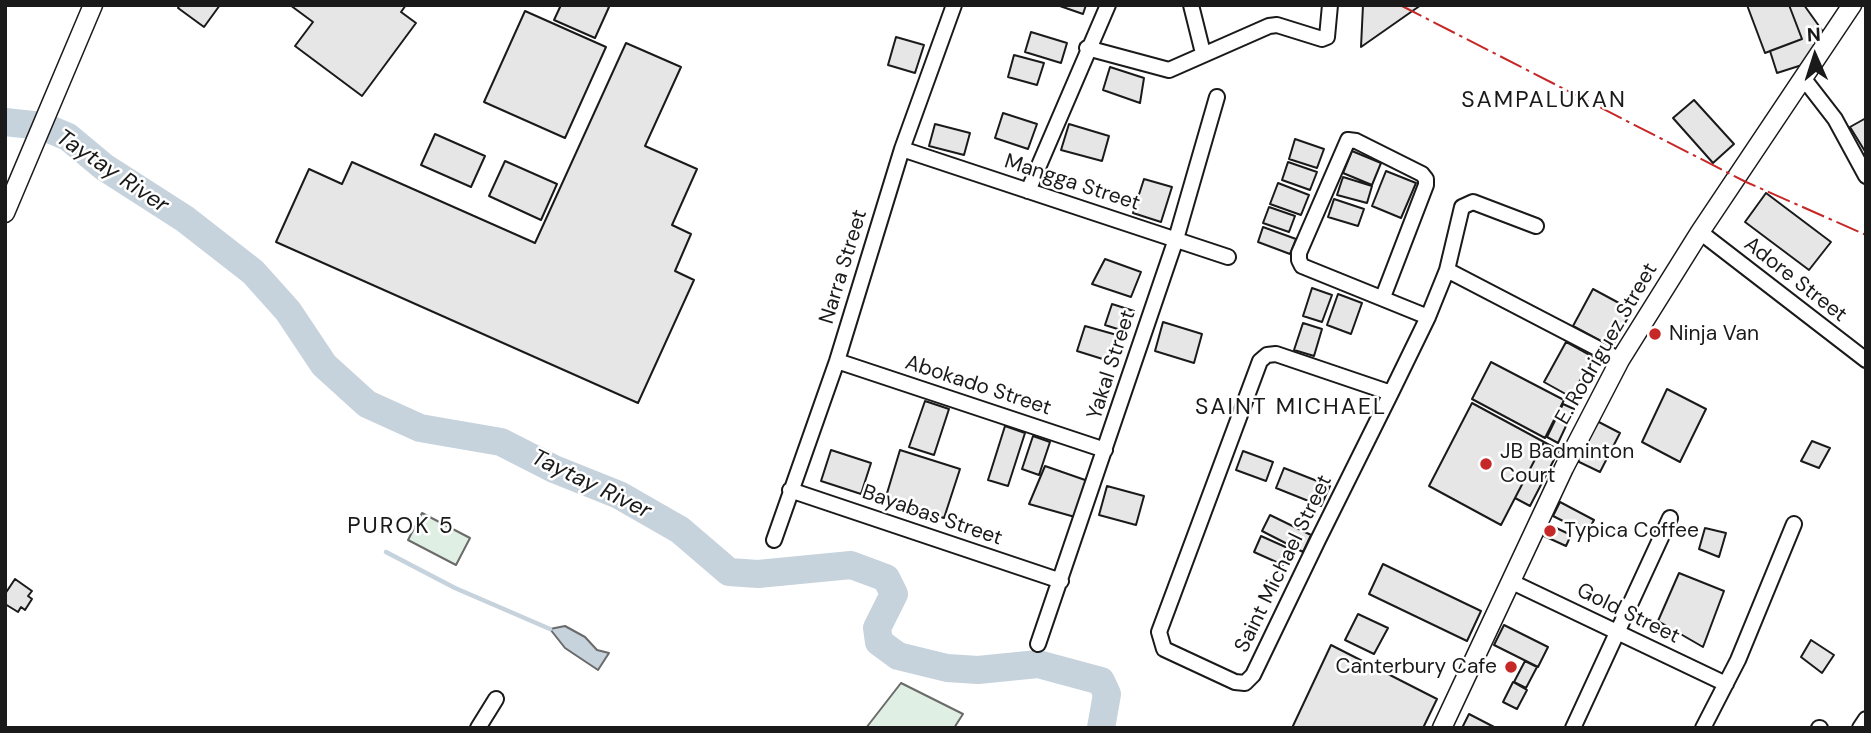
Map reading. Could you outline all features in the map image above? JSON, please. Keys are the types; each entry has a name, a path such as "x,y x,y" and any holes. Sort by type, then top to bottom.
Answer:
{"street":[{"path":"5,213 93,5"},
{"name":"Narra Street","path":"774,540 837,361 902,149 954,5"},
{"path":"1028,191 1087,48 1108,5"},
{"path":"1191,5 1203,53"},
{"path":"1087,48 1164,71 1277,25 1322,39 1327,37 1330,5"},
{"name":"E. Rodriguez Street","path":"1441,728 1564,468 1620,360 1700,232 1852,5"},
{"path":"1804,79 1835,118 1866,176"},
{"name":"Yakal Street","path":"1038,643 1061,582 1175,239 1217,97"},
{"path":"1382,297 1426,179 1400,163 1348,140 1299,253 1299,260 1302,266 1428,317"},
{"name":"Mangga Street","path":"902,149 1228,257"},
{"name":"Saint Michael Street","path":"1391,393 1276,354 1267,355 1260,360 1159,632 1164,649 1235,682 1245,683 1253,675 1391,393 1428,317 1447,270 1462,207 1466,202 1473,202 1536,226"},
{"name":"Adore Street","path":"1700,232 1866,360"},
{"path":"1447,270 1620,360"},
{"name":"Abokado Street","path":"837,361 1105,450"},
{"name":"Bayabas Street","path":"790,491 1061,582"},
{"path":"1573,728 1670,518"},
{"path":"1703,728 1726,684 1794,524"},
{"name":"Gold Street","path":"1512,582 1726,684"},
{"path":"478,728 496,699"},
{"path":"1860,728 1866,719"}],"green space":[{"path":"422,513 470,538 456,565 408,540"},
{"path":"901,683 963,714 954,728 866,728"}],"shaded area":[{"path":"565,626 585,637 597,650 609,653 598,670 565,648 550,629"}],"building":[{"path":"180,5 220,5 204,27 178,8"},
{"path":"290,5 406,5 401,12 416,23 362,96 295,46 313,22"},
{"path":"561,5 609,7 595,38 554,20"},
{"path":"1057,5 1086,5 1083,14"},
{"path":"1363,5 1421,5 1361,47"},
{"path":"1747,5 1789,5 1802,39 1765,53"},
{"path":"1789,5 1804,5 1824,33 1802,65 1777,73 1770,51 1802,39"},
{"path":"525,11 606,47 565,138 484,102"},
{"path":"1031,32 1067,43 1061,63 1025,52"},
{"path":"896,37 924,45 915,73 888,65"},
{"path":"626,43 681,67 645,146 697,169 672,225 691,234 675,271 694,280 638,403 276,242 309,169 342,184 352,162 535,243"},
{"path":"1014,55 1044,63 1037,85 1008,77"},
{"path":"1110,67 1144,78 1140,103 1103,90"},
{"path":"1694,100 1734,144 1713,163 1673,118"},
{"path":"1003,113 1037,124 1028,149 995,138"},
{"path":"1866,118 1866,153 1850,127"},
{"path":"935,124 970,133 964,155 929,146"},
{"path":"1069,124 1109,136 1102,161 1061,150"},
{"path":"435,134 485,156 471,187 421,165"},
{"path":"1295,139 1324,149 1317,168 1289,159"},
{"path":"1352,151 1381,163 1372,185 1343,173"},
{"path":"505,161 557,184 541,220 489,196"},
{"path":"1288,162 1317,172 1310,190 1282,180"},
{"path":"1386,171 1416,183 1401,218 1372,206"},
{"path":"1343,177 1372,186 1367,203 1337,195"},
{"path":"1144,179 1172,187 1161,222 1133,213"},
{"path":"1278,183 1309,195 1301,215 1270,204"},
{"path":"1766,193 1831,242 1809,270 1745,222"},
{"path":"1334,199 1364,209 1358,226 1328,217"},
{"path":"1269,207 1295,216 1289,232 1263,223"},
{"path":"1263,227 1296,239 1290,254 1258,242"},
{"path":"1105,259 1141,272 1131,297 1092,284"},
{"path":"1312,288 1332,295 1322,322 1303,316"},
{"path":"1593,289 1632,310 1612,347 1573,326"},
{"path":"1338,294 1362,303 1351,334 1327,325"},
{"path":"1112,304 1134,311 1127,332 1105,325"},
{"path":"1163,322 1202,334 1194,363 1155,351"},
{"path":"1303,323 1322,329 1314,356 1294,350"},
{"path":"1085,326 1117,335 1109,361 1077,351"},
{"path":"1566,342 1593,357 1571,397 1544,382"},
{"path":"1491,362 1564,400 1545,438 1472,399"},
{"path":"1667,389 1706,409 1680,462 1642,442"},
{"path":"925,401 949,409 934,455 909,447"},
{"name":"JB Badminton Court","path":"1472,403 1544,442 1501,525 1429,486"},
{"path":"1563,404 1574,409 1558,443 1547,437"},
{"path":"1595,420 1620,433 1600,472 1575,460"},
{"path":"1005,426 1025,433 1008,486 988,480"},
{"path":"1033,436 1050,442 1039,475 1022,469"},
{"path":"1812,441 1830,448 1819,468 1801,461"},
{"path":"1544,442 1559,450 1530,506 1515,498"},
{"path":"831,450 871,463 861,494 821,481"},
{"path":"900,450 960,469 944,518 885,500"},
{"path":"1243,451 1273,462 1266,481 1236,470"},
{"path":"1045,466 1088,481 1082,519 1029,504"},
{"path":"1284,468 1330,486 1321,506 1276,488"},
{"path":"1107,486 1144,496 1136,525 1099,515"},
{"path":"1560,502 1594,520 1587,533 1553,516"},
{"path":"1270,515 1311,535 1303,552 1262,531"},
{"path":"1550,525 1571,535 1566,546 1544,536"},
{"path":"1705,528 1726,533 1719,557 1699,549"},
{"path":"1261,536 1290,549 1283,565 1254,552"},
{"path":"1383,564 1481,611 1467,641 1369,594"},
{"path":"1679,573 1724,591 1703,647 1658,621"},
{"path":"15,579 32,591 28,596 32,599 25,610 21,607 18,612 5,604 5,594"},
{"path":"1358,614 1388,628 1374,654 1345,640"},
{"path":"1504,625 1548,647 1538,667 1494,645"},
{"path":"1811,640 1834,655 1822,673 1801,657"},
{"path":"1331,645 1437,699 1423,728 1292,728"},
{"path":"1525,661 1537,667 1526,688 1514,682"},
{"path":"1513,682 1527,690 1517,709 1503,702"},
{"path":"1469,714 1496,728 1462,728"}],"waterway":[{"name":"Taytay River","path":"5,122 42,126 68,137 104,167 185,219 253,272 288,311 324,365 367,404 420,428 501,442 554,469 619,495 680,530 729,572 758,574 851,565 886,578 894,594 877,628 879,642 898,656 947,668 978,670 1038,664 1101,681 1107,694 1101,728"},
{"path":"386,552 455,588 550,629"}],"power":[{"path":"1400,5 1746,182 1866,235"}],"place":[{"name":"Ninja Van","path":"1655,334"},
{"name":"JB Badminton Court","path":"1486,464"},
{"name":"Typica Coffee","path":"1550,531"},
{"name":"Canterbury Cafe","path":"1511,667"}],"district":[{"name":"SAMPALUKAN","path":"1544,101"},
{"name":"SAINT MICHAEL","path":"1291,408"},
{"name":"PUROK 5","path":"401,527"}]}
